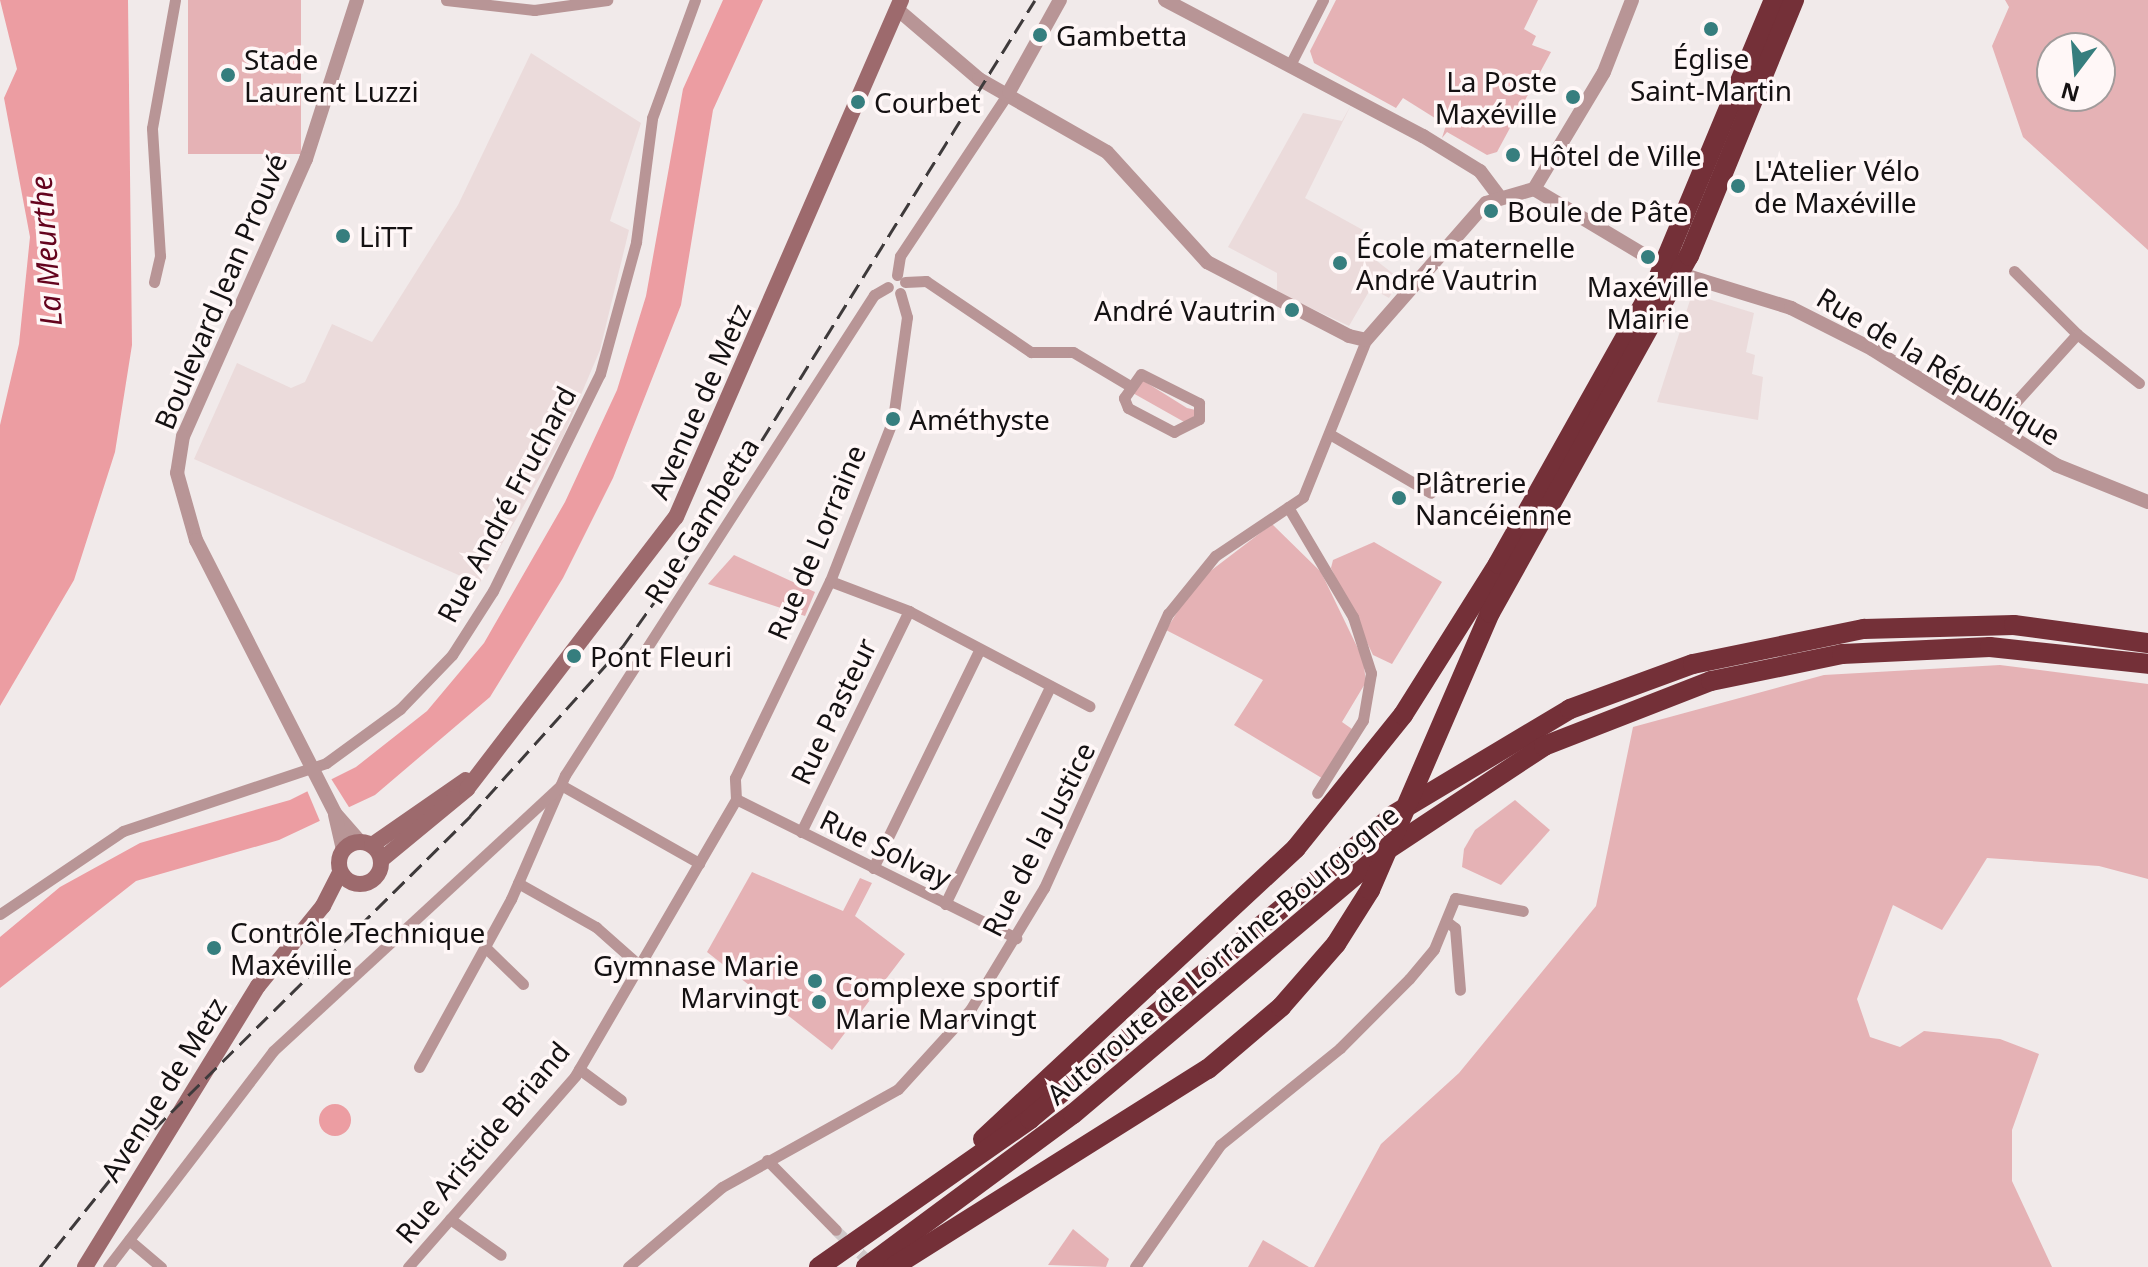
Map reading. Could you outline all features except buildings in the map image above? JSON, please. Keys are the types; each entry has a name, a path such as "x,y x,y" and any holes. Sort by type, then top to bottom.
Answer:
{"highway":[{"path":"916,1203 1326,815 1417,695 1576,447 1689,256 1782,7"},
{"path":"893,1267 1208,1069 1306,982 1370,890 1490,613 1576,447"},
{"name":"Autoroute de Lorraine-Bourgogne","path":"819,1267 916,1203 1072,1084 1328,865 1499,746 1650,677 1823,634 2001,625 2148,643"},
{"name":"Autoroute de Lorraine-Bourgogne","path":"866,1267 1073,1114 1339,886 1511,767 1667,694 1799,661 1946,646 2148,664"}],"main road":[{"name":"Avenue de Metz","path":"381,860 456,800 565,667 682,507 896,3"},
{"name":"Avenue de Metz","path":"366,844 471,779"},
{"path":"366,844 381,860 377,875 358,884 340,872 343,850 366,844"},
{"name":"Avenue de Metz","path":"85,1267 235,1021 323,906 340,872"},
{"name":"Avenue de Metz","path":"323,906 358,884"}],"street":[{"path":"154,282 160,256 152,128 175,0"},
{"name":"Boulevard Jean Prouvé","path":"343,850 335,813 186,520 178,460 290,200 357,0"},
{"path":"446,0 480,4 607,0"},
{"name":"Rue André Fruchard","path":"0,914 123,831 326,763 400,709 452,655 493,591 603,366 636,242 652,118 695,0"},
{"path":"1060,0 1009,92 900,256 901,283 926,281 1031,352 1073,352 1130,386"},
{"path":"1165,0 1291,63 1480,171 1498,195"},
{"path":"1291,63 1323,0"},
{"path":"896,3 979,79 1009,92 1122,164 1211,265 1302,316 1366,340 1498,195 1534,189 1604,72 1632,0"},
{"name":"Rue de la République","path":"1534,189 1671,271 1791,308 1845,335 2064,469 2148,502"},
{"path":"2014,271 2077,334 2139,383"},
{"name":"Rue Gambetta","path":"561,785 874,295 901,283"},
{"name":"Rue de Lorraine","path":"736,799 735,778 830,581 898,403 907,317 901,283"},
{"path":"1994,426 2077,334"},
{"name":"Rue de la Justice","path":"628,1267 706,1198 908,1080 970,1010 1016,938 1178,598 1215,556 1303,497 1333,436 1366,340"},
{"path":"1148,375 1199,403 1202,415 1170,431 1128,408 1130,386 1148,375"},
{"path":"1333,436 1431,493"},
{"path":"1288,507 1353,617 1371,673 1363,720 1317,793"},
{"path":"830,581 909,611 979,651 1089,706"},
{"name":"Rue Pasteur","path":"801,832 909,611"},
{"path":"873,868 979,651"},
{"path":"945,904 1050,687"},
{"path":"561,785 699,863"},
{"path":"419,1067 518,883 561,785"},
{"path":"108,1267 273,1051 561,785"},
{"name":"Rue Solvay","path":"736,799 1016,938"},
{"name":"Rue Aristide Briand","path":"408,1267 579,1069 736,799"},
{"name":"Boulevard Jean Prouvé","path":"335,813 366,844"},
{"path":"518,883 596,927 639,965"},
{"path":"1135,1267 1220,1145 1365,1025 1434,949 1460,896 1523,911"},
{"path":"1446,921 1455,928 1460,990"},
{"path":"485,947 523,984"},
{"path":"579,1069 621,1100"},
{"path":"767,1160 836,1230"},
{"path":"450,1219 501,1255"},
{"path":"129,1240 161,1267"}],"shaded area":[{"name":"Stade Laurent Luzzi","path":"188,0 301,0 301,154 188,154"},
{"path":"1336,0 1538,0 1524,29 1536,36 1532,45 1551,52 1497,152 1487,155 1447,132 1442,138 1446,125 1403,98 1396,108 1314,63 1310,51"},
{"path":"2005,0 2148,0 2148,250 2023,137 1992,46 2009,7"},
{"path":"531,53 641,123 610,221 629,230 600,350 563,437 479,584 194,459 237,363 291,388 305,382 332,324 372,342 458,205"},
{"path":"1351,105 1305,198 1372,235 1364,251 1400,279 1389,298 1371,288 1349,326 1277,292 1277,273 1228,247 1303,113 1342,121"},
{"path":"1692,294 1754,313 1746,352 1755,355 1752,374 1763,377 1758,420 1657,402"},
{"path":"1139,378 1187,408 1200,411 1186,423 1131,392"},
{"path":"1272,524 1321,572 1363,659 1366,682 1342,722 1352,729 1325,780 1234,725 1263,680 1166,630 1196,582"},
{"path":"1374,542 1442,582 1392,664 1373,655 1331,568 1333,560"},
{"path":"734,555 815,592 805,616 708,584"},
{"path":"2000,665 2148,684 2148,879 2099,866 1987,858 1942,930 1893,905 1857,999 1870,1037 1900,1047 1924,1031 2000,1039 2039,1054 2012,1130 2012,1181 2052,1267 1314,1267 1381,1144 1459,1073 1596,906 1633,727 1824,675"},
{"path":"1515,800 1550,830 1501,885 1462,867 1464,849 1475,830"},
{"name":"Complexe sportif Marie Marvingt","path":"752,872 843,911 860,878 872,883 855,916 905,954 832,1050 707,952"},
{"path":"1073,1229 1109,1259 1106,1267 1048,1265"},
{"path":"1263,1240 1309,1267 1248,1267"}],"water":[{"name":"La Meurthe","path":"0,0 128,0 132,345 115,452 74,580 0,706 0,425 19,344 30,237 4,98 17,69"},
{"path":"723,0 763,0 713,110 681,305 613,478 563,578 490,697 375,795 279,840 136,881 0,988 0,937 60,887 140,843 290,800 356,767 427,711 484,643 565,502 617,390 646,296 683,89"},
{"path":"335,1104 347,1108 351,1120 347,1132 335,1136 323,1132 319,1120 323,1108"}],"pier":[{"path":"330,777 352,812 322,826 306,788"}],"tunnel":[{"path":"836,1230 875,1267"}],"railway":[{"path":"40,1267 137,1146 470,816 623,646 711,522 1035,0"}],"place":[{"name":"Église Saint-Martin","path":"1711,29"},
{"name":"Gambetta","path":"1040,35"},
{"name":"Stade Laurent Luzzi","path":"228,75"},
{"name":"La Poste Maxéville","path":"1573,97"},
{"name":"Courbet","path":"858,102"},
{"name":"Hôtel de Ville","path":"1513,155"},
{"name":"L'Atelier Vélo de Maxéville","path":"1738,186"},
{"name":"Boule de Pâte","path":"1491,211"},
{"name":"LiTT","path":"343,236"},
{"name":"Maxéville Mairie","path":"1648,257"},
{"name":"École maternelle André Vautrin","path":"1340,263"},
{"name":"André Vautrin","path":"1292,310"},
{"name":"Améthyste","path":"893,419"},
{"name":"Plâtrerie Nancéienne","path":"1399,498"},
{"name":"Pont Fleuri","path":"574,656"},
{"name":"Contrôle Technique Maxéville","path":"214,948"},
{"name":"Gymnase Marie Marvingt","path":"815,981"},
{"name":"Complexe sportif Marie Marvingt","path":"819,1002"}]}
